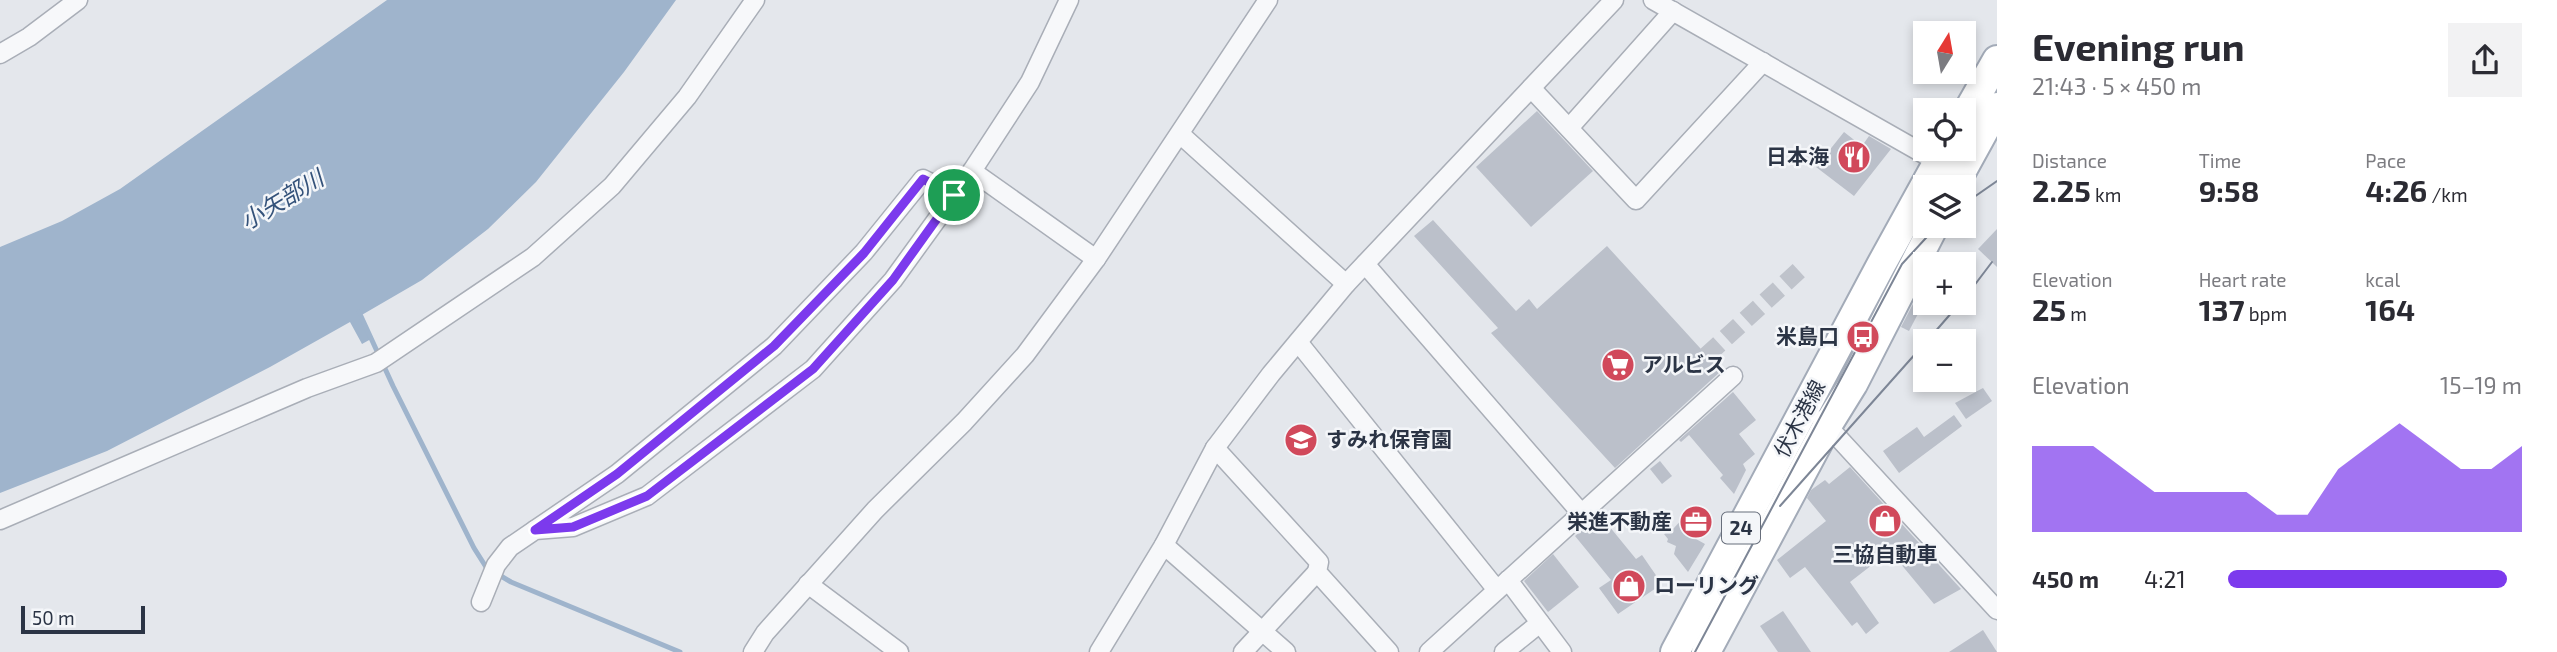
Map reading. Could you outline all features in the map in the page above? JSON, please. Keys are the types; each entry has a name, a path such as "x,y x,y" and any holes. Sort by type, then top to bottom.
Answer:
{"main road":[{"path":"1975,98 1997,60"},
{"name":"伏木港線","path":"1675,652 1808,404 1949,168 1997,107"},
{"name":"伏木港線","path":"1706,652 1827,426 1853,384 1928,238"}],"street":[{"path":"0,54 29,37 78,0"},
{"path":"0,520 307,388 376,363 533,257 612,186 687,97 755,0"},
{"path":"535,530 573,527 647,496 813,369 893,280 972,171 1030,82 1069,0"},
{"path":"753,652 765,633 875,510 964,422 1024,355 1096,259 1268,0"},
{"path":"1099,652 1164,545 1215,448 1298,342 1346,284 1614,0"},
{"path":"1653,0 1949,168"},
{"path":"1569,128 1673,11"},
{"path":"1531,88 1636,200 1763,62"},
{"path":"1180,134 1346,284"},
{"path":"972,171 1096,259"},
{"path":"481,603 496,565 510,547 617,474 774,346 864,253 923,179 954,195"},
{"path":"1365,264 1581,513"},
{"path":"1298,342 1502,585 1540,623 1562,652"},
{"path":"1429,652 1733,376"},
{"path":"1808,404 1997,610"},
{"path":"1215,448 1319,562 1317,572 1243,652"},
{"path":"1164,545 1286,652"},
{"path":"1317,572 1389,652"},
{"path":"808,584 899,652"},
{"path":"1504,652 1540,623"}],"water":[{"name":"小矢部川","path":"387,0 676,0 624,72 536,182 488,229 422,280 360,316 371,339 362,344 350,322 270,367 107,451 0,493 0,247 62,221 120,189"}],"building":[{"path":"1537,111 1593,171 1531,227 1476,167"},
{"name":"日本海","path":"1844,132 1862,146 1869,136 1891,149 1854,196 1816,167"},
{"name":"アルビス","path":"1433,220 1516,311 1529,299 1537,309 1607,246 1721,371 1615,468 1491,333 1498,328 1414,236"},
{"path":"1997,229 1997,267 1978,249"},
{"path":"1913,304 1913,315 1917,315 1909,331 1901,327"},
{"path":"1983,388 1992,401 1966,419 1955,403"},
{"path":"1733,392 1756,420 1739,434 1755,454 1743,464 1746,470 1734,494 1720,478 1723,475 1689,435 1681,442 1679,440"},
{"path":"1954,415 1962,426 1899,473 1883,451 1917,427 1924,437"},
{"path":"1660,461 1672,476 1662,484 1650,469"},
{"path":"1850,467 1961,589 1934,604 1890,551 1850,582 1879,623 1866,634 1857,622 1852,626 1805,567 1790,578 1777,560 1826,521 1807,498 1811,490 1825,480 1829,484"},
{"path":"1694,506 1707,514 1696,539 1705,544 1688,572 1674,554 1676,546 1667,542 1664,534 1674,528"},
{"path":"1600,515 1636,559 1642,555 1662,584 1618,614 1599,588 1611,580 1575,536"},
{"path":"1553,554 1579,587 1548,612 1524,581"},
{"path":"1783,611 1811,652 1778,652 1760,626"},
{"path":"1983,630 1997,652 1949,652"}],"waterway":[{"path":"359,312 393,386 486,567 511,582 680,652"}],"tunnel":[{"path":"1706,356 1805,265"}],"tram line":[{"path":"1976,196 1997,181"},
{"path":"1695,652 1902,264 1926,238"},
{"path":"1976,283 1992,262"},
{"path":"1937,329 1950,315"},
{"path":"1780,506 1913,356"}],"place":[{"name":"日本海","path":"1854,157"},
{"name":"米島口","path":"1863,337"},
{"name":"アルビス","path":"1618,365"},
{"name":"すみれ保育園","path":"1301,440"},
{"name":"三協自動車","path":"1885,521"},
{"name":"栄進不動産","path":"1696,522"},
{"name":"ローリング","path":"1629,586"}],"route":[{"path":"923,179 954,195 893,280 813,369 647,496 573,527 535,530 617,474 774,346 864,253 923,179"}]}
